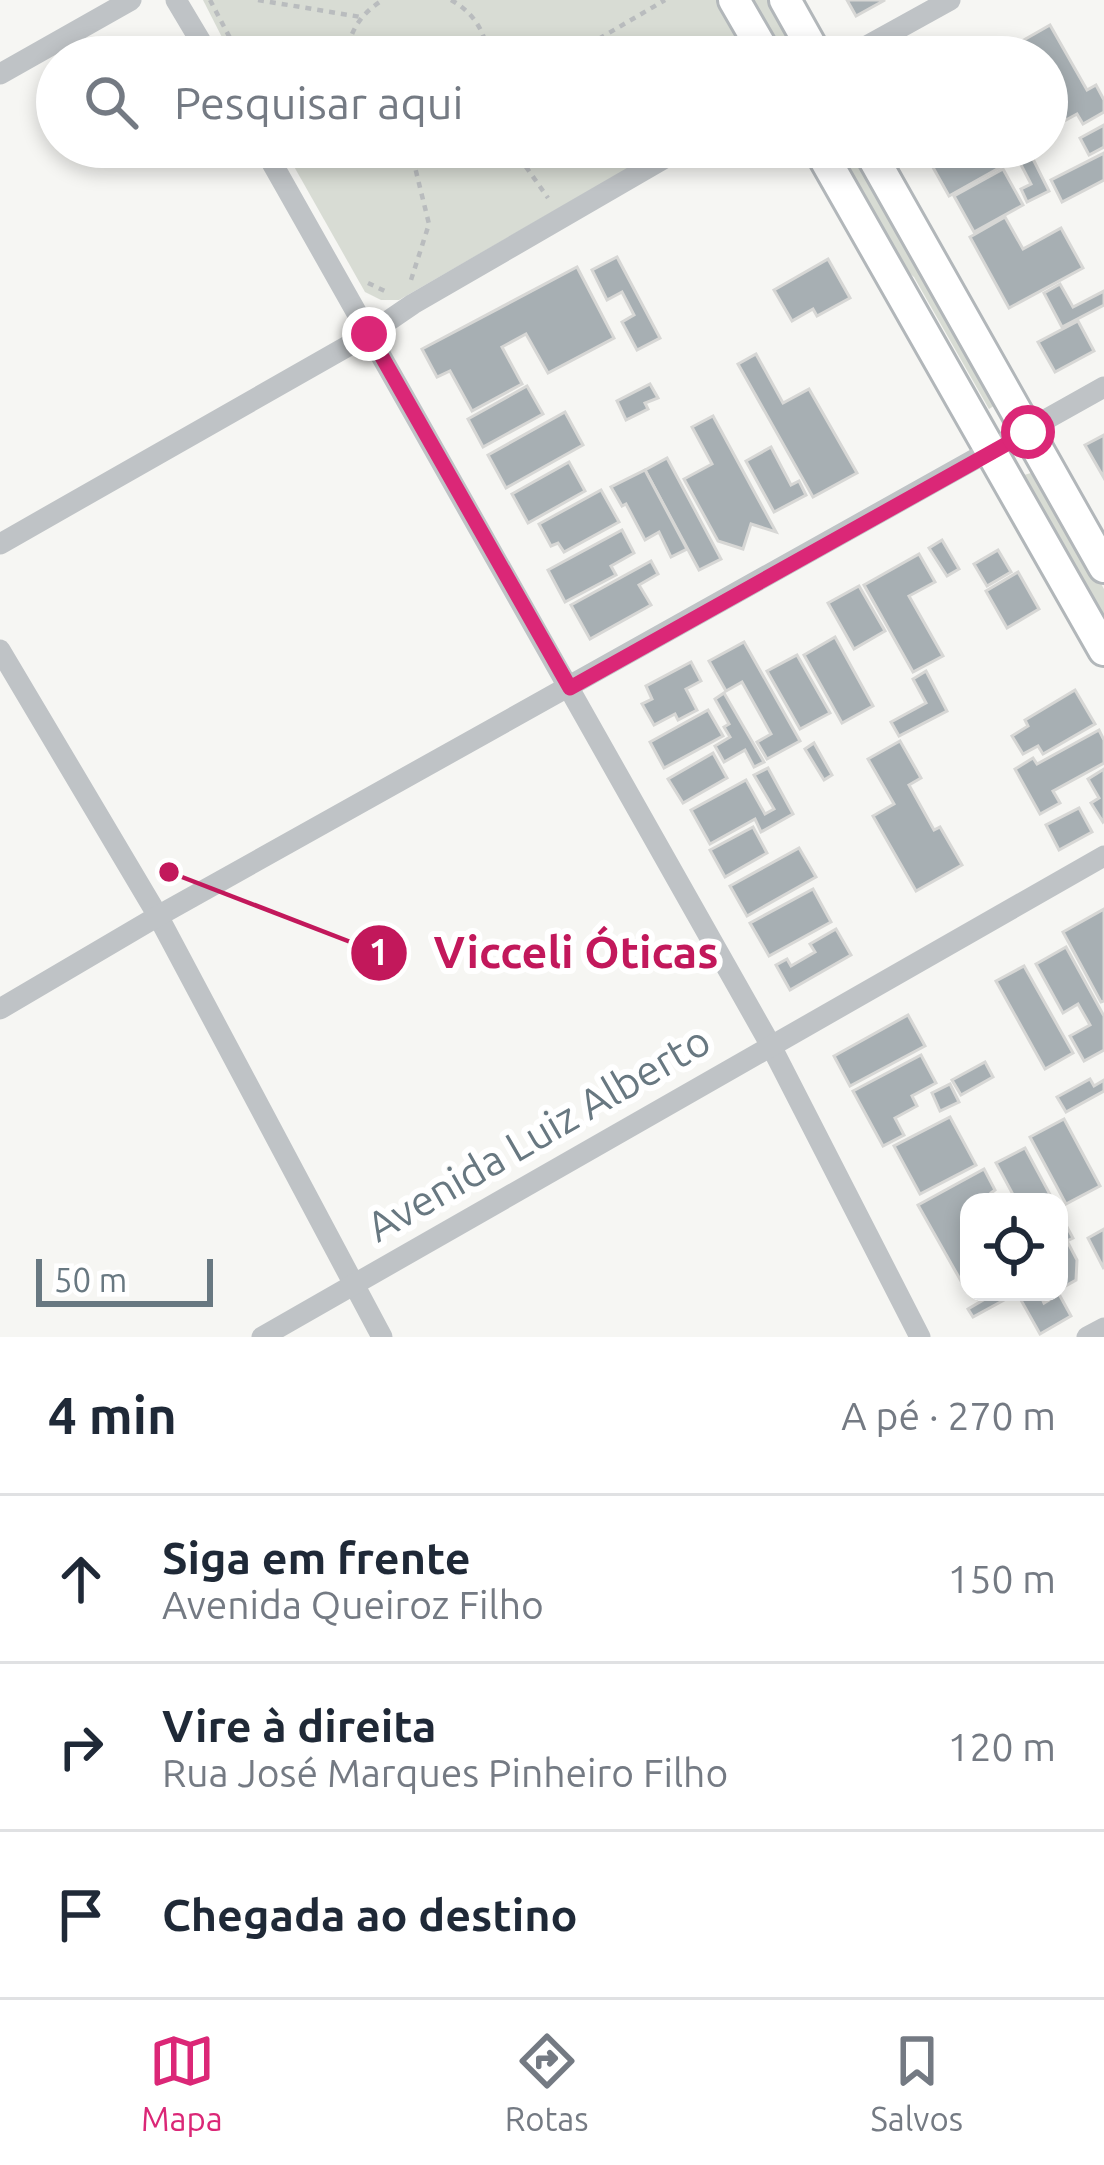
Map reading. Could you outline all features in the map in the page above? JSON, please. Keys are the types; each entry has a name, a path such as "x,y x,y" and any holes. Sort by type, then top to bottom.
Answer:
{"main road":[{"path":"734,0 754,36"},
{"path":"784,0 805,36"},
{"path":"830,168 1104,650"},
{"path":"880,168 1104,567"}],"street":[{"path":"67,36 131,0"},
{"path":"176,0 197,36"},
{"path":"885,36 950,0"},
{"path":"0,74 36,54"},
{"path":"275,168 770,1044 920,1337"},
{"path":"0,544 369,334 412,294 648,168"},
{"path":"0,1009 1104,387"},
{"path":"0,650 158,916 382,1337"},
{"name":"Avenida Luiz Alberto","path":"262,1337 1104,856"},
{"path":"1087,1337 1104,1328"}],"path":[{"path":"210,0 229,36"},
{"path":"258,0 361,17"},
{"path":"350,36 361,17 382,0"},
{"path":"451,0 479,25 482,36"},
{"path":"604,36 665,0"},
{"path":"412,294 430,224 415,168"},
{"path":"527,168 563,217"},
{"path":"358,267 370,287 383,293 412,294"},
{"path":"412,294 430,273"}],"shaded area":[{"path":"203,0 717,0 738,36 221,36"},
{"path":"749,0 770,0 790,36 769,36"},
{"path":"295,168 628,168 399,300 381,300 365,292"},
{"path":"844,168 866,168 1000,402 989,409 914,277 898,264"},
{"path":"1024,475 1040,476 1104,589 1104,625 1022,483"}],"building":[{"path":"847,0 885,0 856,16"},
{"path":"1050,25 1056,36 1031,36"},
{"path":"1068,57 1087,90 1096,85 1104,100 1104,112 1083,124 1077,114 1068,119"},
{"path":"1104,125 1104,147 1089,155 1080,138"},
{"path":"1104,153 1104,180 1062,202 1051,180"},
{"path":"933,168 999,168 949,196"},
{"path":"1023,168 1038,168 1049,191 1027,202 1021,189 1031,184"},
{"path":"1003,169 1023,205 974,232 954,196"},
{"path":"1005,217 1023,249 1061,228 1083,268 1009,308 970,237"},
{"path":"617,257 660,338 637,350 622,322 634,315 622,292 607,300 592,270"},
{"path":"828,259 850,298 817,316 813,309 792,321 774,290"},
{"path":"577,267 614,338 548,373 526,334 502,347 522,384 472,411 450,371 437,377 422,349"},
{"path":"1060,284 1073,307 1104,291 1104,305 1062,327 1044,293"},
{"path":"1078,321 1094,351 1055,372 1038,342"},
{"path":"756,354 783,403 809,389 857,473 813,497 738,364"},
{"path":"650,384 658,398 626,420 617,401"},
{"path":"527,386 543,414 483,447 468,419"},
{"path":"565,412 583,445 506,488 488,455"},
{"path":"713,416 776,532 751,524 743,549 718,541 684,479 712,464 692,427"},
{"path":"1104,435 1104,478 1085,445"},
{"path":"771,447 791,485 799,481 806,495 774,512 746,461"},
{"path":"667,458 721,559 699,570 645,470"},
{"path":"569,462 585,491 528,523 512,494"},
{"path":"645,470 687,549 671,557 659,532 645,540 611,487"},
{"path":"601,490 619,522 564,552 558,543 551,546 539,524"},
{"path":"622,530 634,553 611,566 616,575 565,602 548,570"},
{"path":"942,540 959,569 947,576 929,548"},
{"path":"998,550 1011,572 987,586 974,564"},
{"path":"919,554 935,582 909,596 943,656 913,672 864,585"},
{"path":"651,561 658,574 639,585 651,605 590,639 571,605"},
{"path":"1018,572 1039,609 1007,628 986,591"},
{"path":"859,586 885,631 854,649 828,603"},
{"path":"835,637 873,706 842,723 804,655"},
{"path":"744,642 800,741 767,759 757,742 771,734 742,682 726,691 709,661"},
{"path":"797,655 830,713 800,729 767,671"},
{"path":"691,662 701,681 686,689 697,710 654,725 642,704 652,699 646,686"},
{"path":"926,671 947,711 899,736 891,722 926,703 913,679"},
{"path":"1075,690 1095,724 1043,754 1038,746 1023,754 1012,736 1028,726 1025,720"},
{"path":"724,693 764,762 754,767 745,750 724,762 715,746 730,737 724,727 729,724 715,699"},
{"path":"708,710 723,736 664,768 650,742"},
{"path":"1099,730 1104,763 1053,791 1060,803 1040,814 1015,769 1033,758 1037,764"},
{"path":"900,741 921,778 909,785 934,830 940,827 962,865 916,891 873,816 894,804 868,759"},
{"path":"814,743 832,775 824,780 805,749"},
{"path":"713,753 727,778 683,803 668,779"},
{"path":"768,768 793,814 761,832 755,819 710,844 691,810 746,780 765,814 774,809 754,775"},
{"path":"1104,769 1103,822 1091,803 1099,798 1088,779"},
{"path":"1079,808 1092,832 1059,850 1046,825"},
{"path":"753,827 767,853 725,877 710,850"},
{"path":"799,848 816,877 747,916 730,886"},
{"path":"813,889 831,922 769,956 750,923"},
{"path":"1104,909 1104,1001 1101,1002 1063,932"},
{"path":"836,929 851,955 790,990 776,965 787,959 791,966 815,952 810,944"},
{"path":"1066,947 1104,1016 1104,1050 1084,1061 1070,1036 1090,1025 1078,1004 1063,1013 1036,964"},
{"path":"1024,966 1073,1053 1045,1069 996,981"},
{"path":"908,1015 925,1046 850,1086 834,1056"},
{"path":"921,1055 936,1083 912,1096 917,1106 895,1118 904,1135 883,1146 853,1091"},
{"path":"985,1062 993,1077 961,1095 952,1080"},
{"path":"1090,1079 1094,1086 1104,1080 1104,1091 1066,1112 1057,1097"},
{"path":"950,1084 959,1102 940,1111 932,1093"},
{"path":"950,1117 976,1165 920,1194 894,1146"},
{"path":"1064,1119 1100,1186 1068,1203 1068,1193 1060,1193 1030,1137"},
{"path":"1025,1148 1049,1193 1012,1193 996,1163"},
{"path":"984,1169 995,1190 960,1193 960,1279 918,1205"},
{"path":"1104,1229 1104,1269 1088,1238"},
{"path":"1068,1243 1077,1260 1076,1280 1068,1285"},
{"path":"982,1301 1002,1301 973,1317 968,1309"},
{"path":"1021,1301 1063,1301 1071,1316 1040,1334"}],"place":[{"name":"Vicceli Óticas","path":"169,872"}],"route":[{"path":"369,334 570,688 1028,432"}]}
